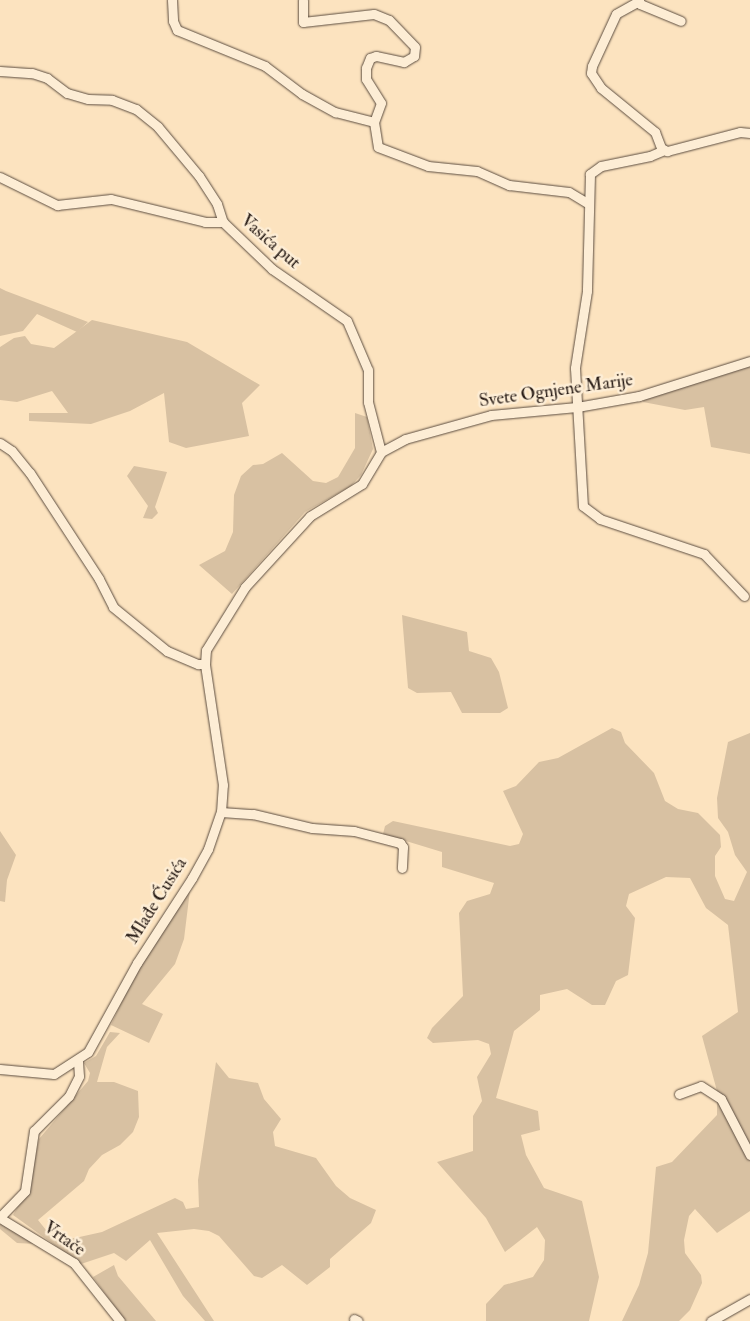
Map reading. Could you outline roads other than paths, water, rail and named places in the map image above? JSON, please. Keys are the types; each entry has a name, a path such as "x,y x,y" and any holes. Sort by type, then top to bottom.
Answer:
{"street":[{"path":"172,0 173,21 178,30 265,66 302,94 335,112 374,122"},
{"path":"303,0 303,22 374,14 389,20 415,47 414,56 404,62 376,56 368,61 366,80 381,103 374,122 378,146 400,158 428,166 483,172 509,185 569,192 589,204"},
{"path":"664,150 655,132 605,92 591,72 616,14 639,0 681,21"},
{"name":"Vasića put","path":"0,71 32,73 47,78 68,93 88,99 112,100 136,109 158,127 199,176 217,204 223,222 272,269 347,321 368,370 368,402 381,452"},
{"path":"744,596 704,554 600,519 586,511 577,451 575,368 587,291 589,181 596,169 740,132 750,134"},
{"path":"0,177 57,205 111,199 205,222 223,222"},
{"name":"Svete Ognjene Marije","path":"381,452 405,439 491,415 577,407 639,396 750,361"},
{"path":"0,443 12,451 30,473 99,578 113,607 167,650 198,664 205,664 206,650 245,587 310,516 362,484 381,452"},
{"name":"Mlađe Ćusića","path":"0,1069 54,1074 78,1061 96,1039 137,963 189,885 208,850 221,812 223,785 205,664"},
{"path":"221,812 253,814 312,828 354,831 400,843 403,847 402,868"},
{"path":"0,1218 25,1191 34,1131 69,1096 79,1076 78,1061"},
{"path":"680,1094 701,1086 721,1099 750,1155"},
{"name":"Vrtače","path":"0,1218 74,1263 120,1321"},
{"path":"711,1321 750,1299"}]}
